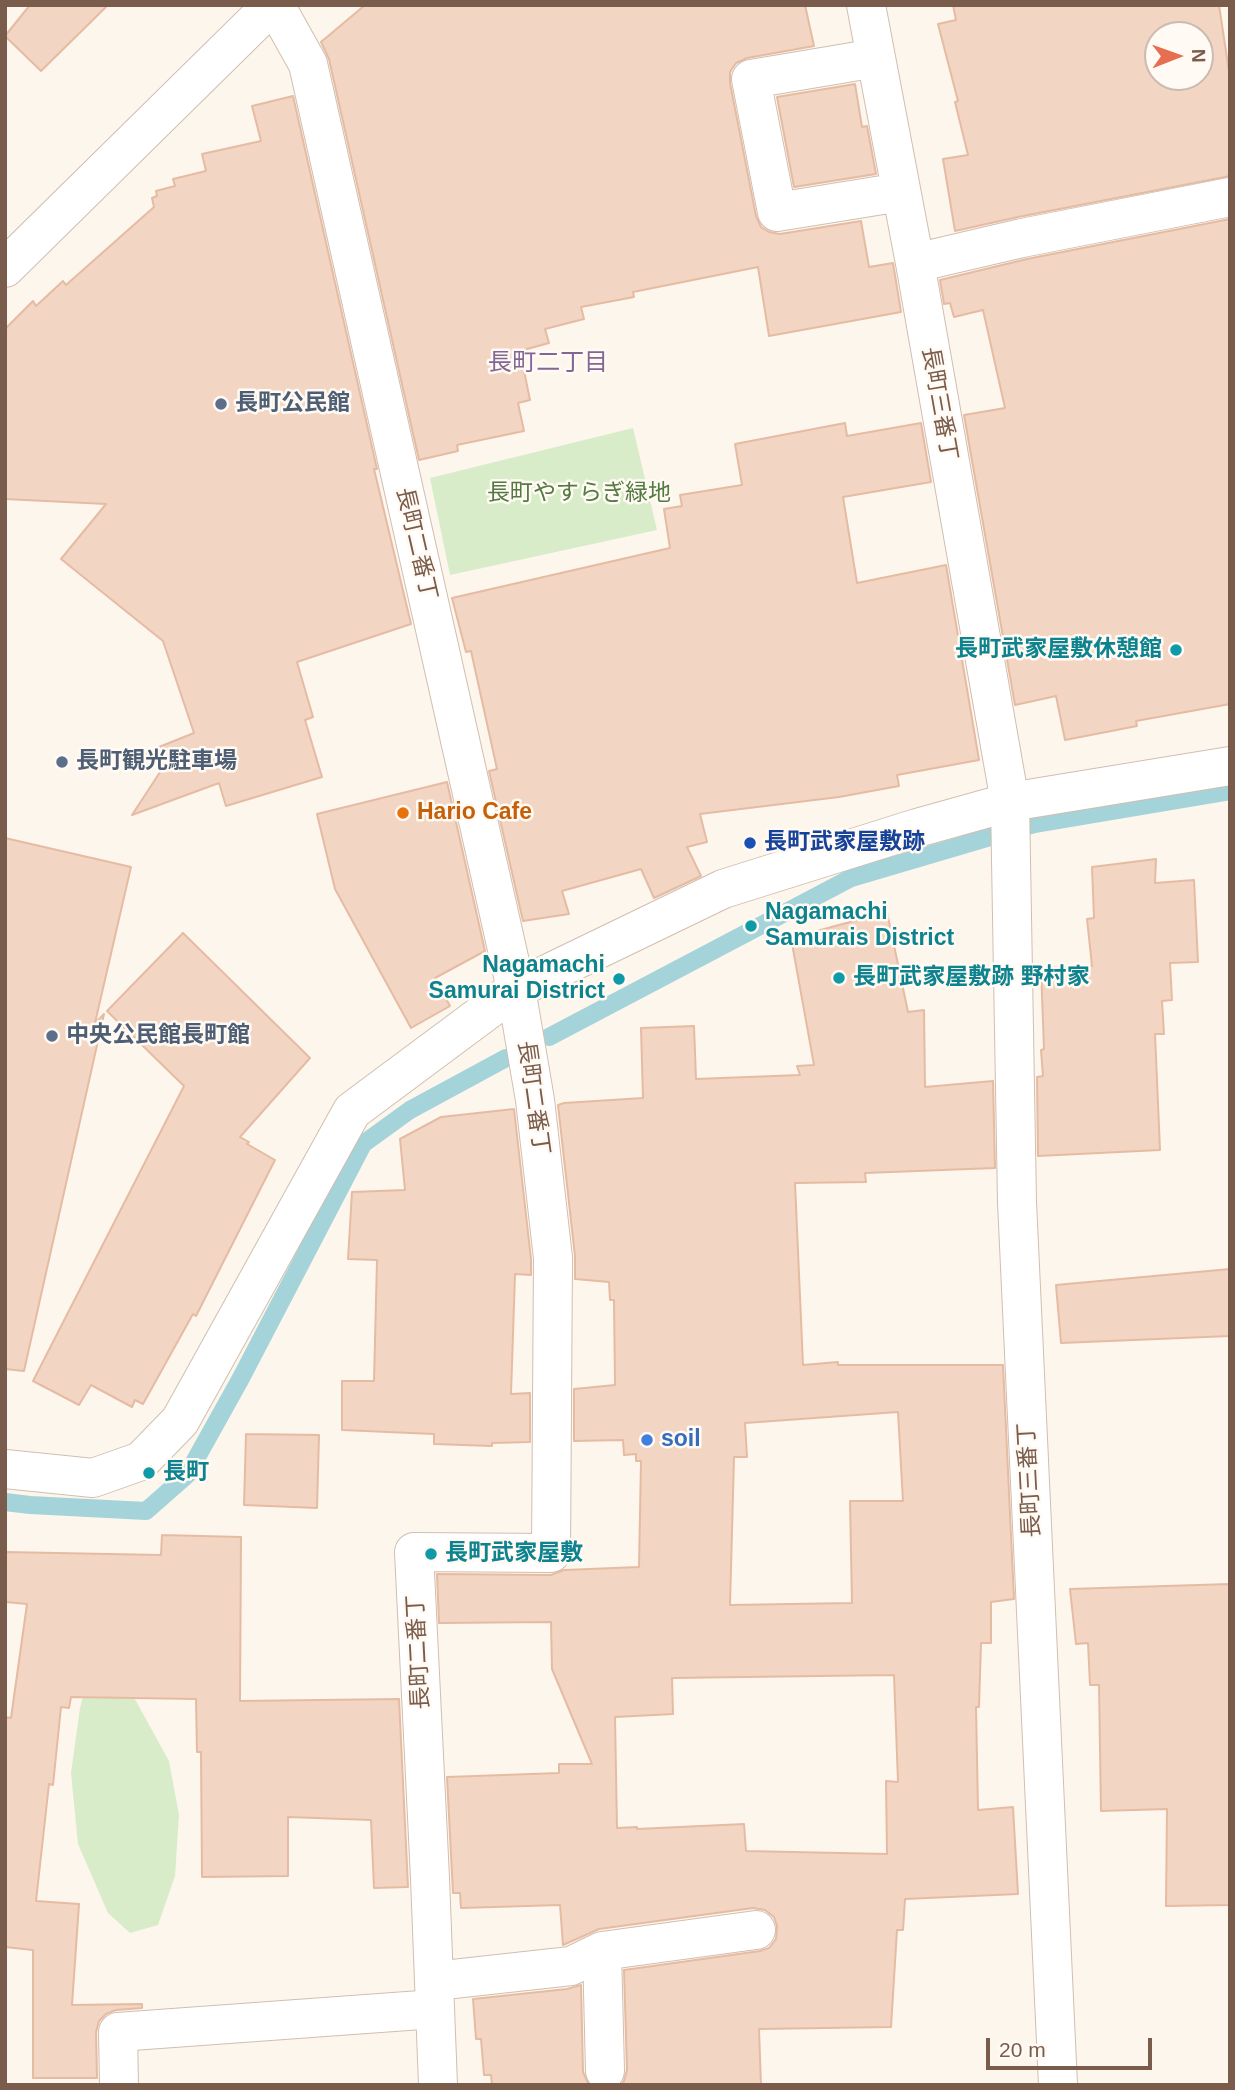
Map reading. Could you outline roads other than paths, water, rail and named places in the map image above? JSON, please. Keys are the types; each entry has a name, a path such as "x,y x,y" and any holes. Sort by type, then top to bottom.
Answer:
{"street":[{"path":"5,268 273,5"},
{"name":"長町二番丁","path":"273,5 308,64 516,989 535,1100 553,1258 551,1553 414,1552 438,2085"},
{"name":"長町三番丁","path":"866,5 915,263 1010,802 1018,1216 1059,2085"},
{"path":"876,58 751,79 777,212 901,192"},
{"path":"915,263 1022,238 1230,197"},
{"path":"5,1469 93,1478 141,1461 180,1421 352,1111 516,989 723,889 917,828 1010,802 1230,766"},
{"path":"119,2085 118,2032 435,1995 571,1966 602,1951 756,1930"},
{"path":"602,1951 605,2071"}],"waterway":[{"path":"549,1037 851,878 1034,824 1230,791"},
{"path":"5,1502 146,1511 187,1475 241,1378 363,1144 410,1110 506,1058"}],"place":[{"name":"長町公民館","path":"221,404"},
{"name":"長町武家屋敷休憩館","path":"1176,650"},
{"name":"長町観光駐車場","path":"62,762"},
{"name":"Hario Cafe","path":"403,813"},
{"name":"長町武家屋敷跡","path":"750,843"},
{"name":"Nagamachi Samurais District","path":"751,926"},
{"name":"長町武家屋敷跡 野村家","path":"839,978"},
{"name":"Nagamachi Samurai District","path":"619,979"},
{"name":"中央公民館長町館","path":"52,1036"},
{"name":"soil","path":"647,1440"},
{"name":"長町","path":"149,1473"},
{"name":"長町武家屋敷","path":"431,1554"}],"district":[{"name":"長町二丁目","path":"548,363"}],"park label":[{"name":"長町やすらぎ緑地","path":"579,494"}]}
